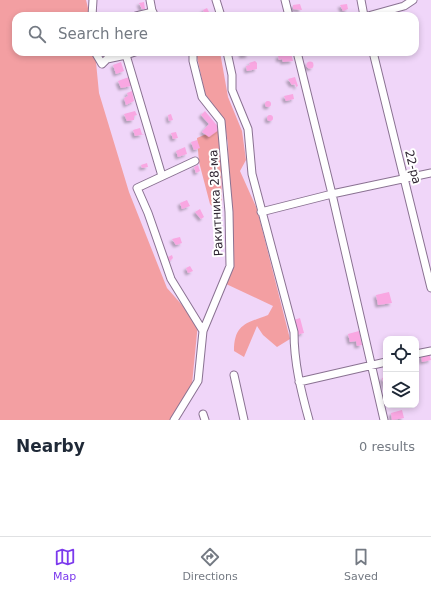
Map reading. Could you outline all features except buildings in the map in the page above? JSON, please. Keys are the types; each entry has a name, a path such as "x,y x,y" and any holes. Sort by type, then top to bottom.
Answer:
{"street":[{"path":"92,12 94,0"},
{"path":"150,0 153,12"},
{"path":"216,0 220,12"},
{"path":"285,0 287,12"},
{"path":"361,0 363,12"},
{"path":"382,12 404,6 413,0"},
{"path":"97,56 102,64 107,59 121,56"},
{"path":"126,56 162,176"},
{"name":"Ракитника 28-ма","path":"174,420 198,381 203,331 230,266 230,212 221,121 202,97 193,56"},
{"path":"228,56 232,75 232,90 248,129 252,174 261,212 294,332 294,354 299,382 309,420"},
{"path":"298,56 332,194 384,420"},
{"name":"22-ра","path":"374,56 431,288"},
{"path":"195,161 137,188 148,213 171,279 203,331"},
{"path":"261,212 332,194 431,173"},
{"path":"419,353 431,351"},
{"path":"299,382 383,363"},
{"path":"234,375 244,420"}],"shaded area":[{"path":"0,0 86,0 89,12 12,12 12,56 95,56 99,93 129,192 167,288 198,323 192,384 170,420 0,420"},
{"path":"197,56 221,56 228,97 242,131 246,160 240,171 257,209 290,339 277,347 263,335 257,326 244,357 234,351 236,335 243,326 268,315 273,306 224,283 231,266 228,144 224,120 205,94"},
{"path":"218,129 221,158 222,218 210,204 199,162 197,138"}]}
